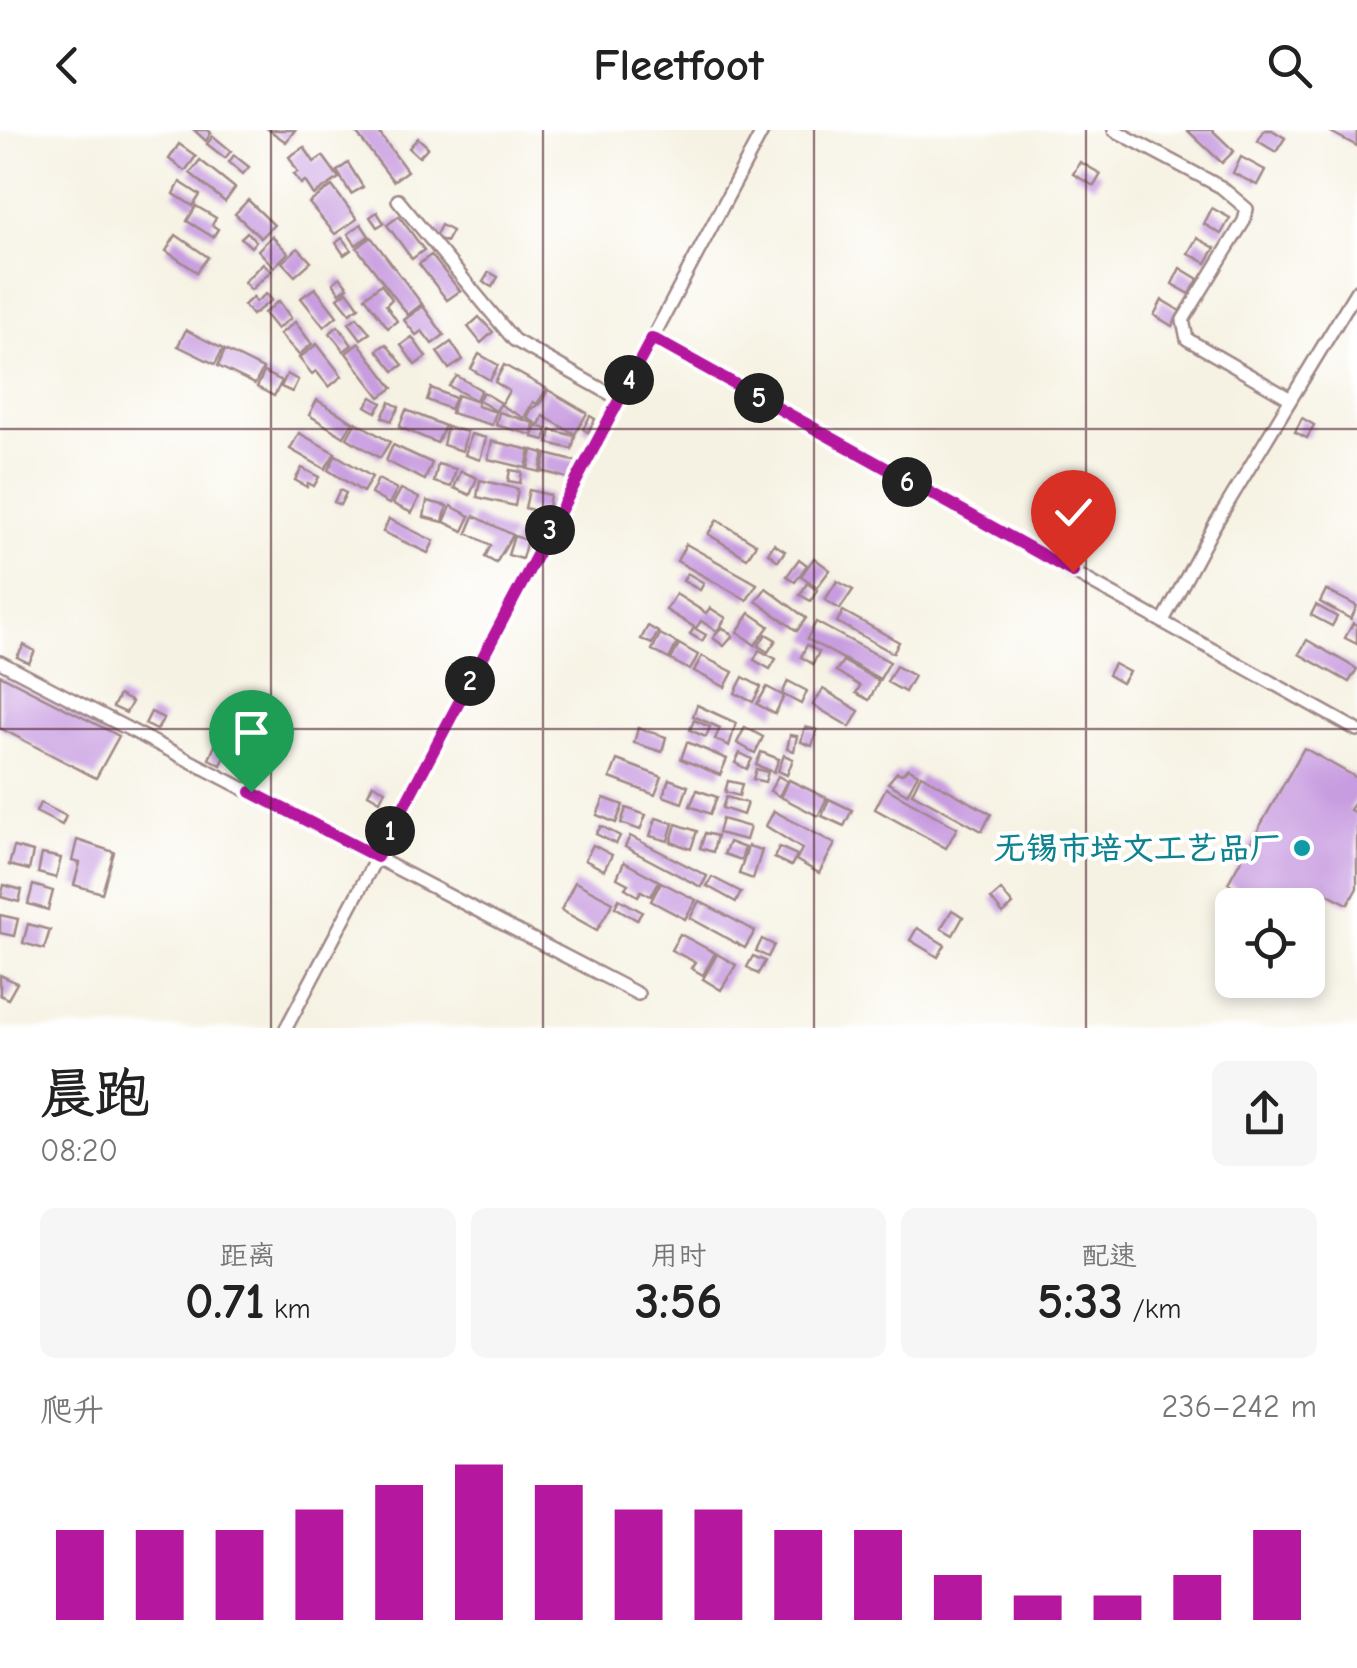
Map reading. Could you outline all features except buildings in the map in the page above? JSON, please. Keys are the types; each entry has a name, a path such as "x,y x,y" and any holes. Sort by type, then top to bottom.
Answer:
{"street":[{"path":"286,1028 763,130"},
{"path":"1114,130 1221,187 1247,209 1244,221 1183,320 1187,339 1289,398"},
{"path":"398,200 514,340 619,400"},
{"path":"1163,621 1289,398 1357,290"},
{"path":"652,338 1357,730"},
{"path":"0,662 638,994"}],"place":[{"name":"无锡市培文工艺品厂","path":"1302,848"}],"route":[{"path":"251,792 377,857 652,338 1073,572"}]}
